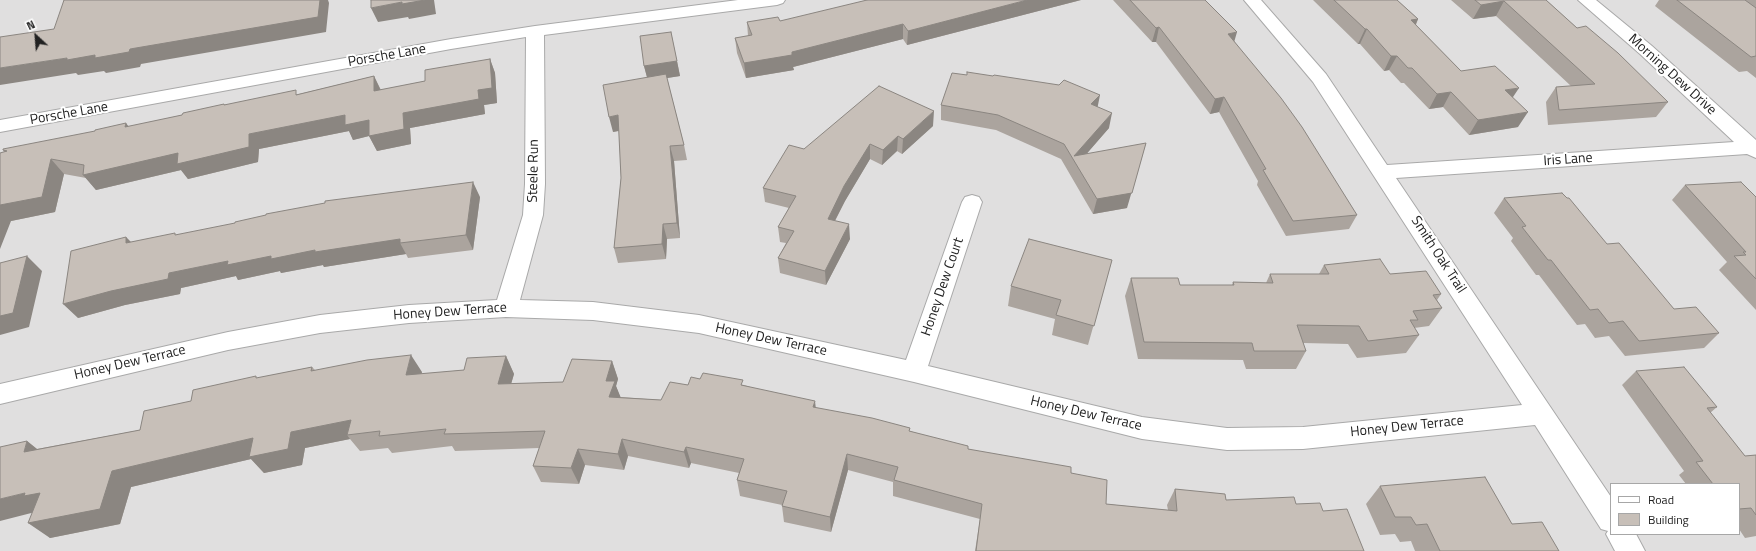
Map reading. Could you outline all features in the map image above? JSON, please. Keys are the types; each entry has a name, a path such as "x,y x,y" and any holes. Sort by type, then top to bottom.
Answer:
{"street":[{"name":"Porsche Lane","path":"0,126 451,44 535,31 777,0"},
{"name":"Smith Oak Trail","path":"1252,0 1320,78 1610,518"},
{"name":"Morning Dew Drive","path":"1586,0 1646,50 1754,149"},
{"name":"Steele Run","path":"506,308 533,215 535,184 535,31"},
{"name":"Iris Lane","path":"1383,172 1754,149"},
{"name":"Honey Dew Court","path":"914,372 972,202"},
{"name":"Honey Dew Terrace","path":"0,394 228,341 312,326 408,314 506,308 593,311 699,324 914,372 1142,428 1227,439 1303,438 1541,414"},
{"path":"1621,535 1632,551"}],"shaded area":[{"path":"0,0 1756,0 1756,551 0,551"}],"building":[{"path":"64,0 320,0 318,17 130,49 129,52 95,58 95,55 0,68 0,37 54,29"},
{"path":"371,0 425,0 402,4 402,2 371,8"},
{"path":"867,0 1027,0 908,31 903,24 792,52 792,55 744,63 735,38 752,35 747,22 778,17 780,21"},
{"path":"1130,0 1205,0 1237,32 1228,34 1281,98 1302,127 1357,215 1293,221 1263,170 1266,169 1224,97 1215,99 1159,27 1156,28"},
{"path":"1334,0 1397,0 1418,19 1411,20 1461,71 1495,66 1519,88 1505,90 1528,112 1478,120 1451,92 1437,94 1412,68 1408,68 1397,56 1391,56 1367,29 1365,29"},
{"path":"1475,0 1546,0 1577,28 1586,26 1618,53 1668,102 1559,110 1556,87 1595,84 1504,1 1481,5"},
{"path":"1677,0 1745,0 1756,8 1756,56 1751,57"},
{"path":"671,32 677,61 644,66 640,36"},
{"path":"490,59 492,88 478,90 479,99 403,113 404,129 369,136 369,120 345,125 345,115 249,134 249,147 177,164 178,153 83,175 84,165 51,159 42,197 0,205 0,153 7,151 3,149 95,131 126,123 125,127 182,115 183,113 224,104 296,90 296,95 374,76 374,91 425,81 425,70"},
{"path":"967,72 1059,85 1064,80 1100,95 1091,104 1112,113 1074,156 1146,143 1132,193 1097,199 1064,144 998,115 941,105 952,73 967,75"},
{"path":"666,74 684,145 670,146 677,223 663,224 662,244 614,248 621,178 618,115 609,117 603,85"},
{"path":"879,86 934,111 903,139 898,136 883,150 870,144 844,186 828,219 849,224 825,271 778,258 794,231 778,227 796,196 763,188 789,145 804,149"},
{"path":"473,182 466,235 400,243 400,239 315,252 315,250 271,259 271,256 227,265 228,261 169,273 168,279 111,291 63,304 71,251 126,237 126,243 175,233 175,235 235,223 266,214 325,203 325,201"},
{"path":"1741,182 1756,197 1756,279 1734,256 1746,255 1743,252 1746,252 1685,185"},
{"path":"1562,193 1569,198 1607,244 1619,243 1674,309 1696,307 1719,333 1639,341 1623,321 1609,323 1598,309 1590,310 1551,260 1548,260 1522,227 1526,226 1504,198"},
{"path":"1029,239 1112,260 1094,326 1056,315 1061,300 1011,286"},
{"path":"27,256 13,313 0,316 0,263"},
{"path":"1380,259 1390,274 1426,271 1441,294 1433,295 1442,308 1413,311 1418,320 1410,320 1419,335 1368,341 1359,326 1297,325 1306,351 1254,351 1252,343 1144,342 1131,278 1178,278 1180,285 1234,285 1233,282 1273,283 1270,274 1329,274 1324,265"},
{"path":"411,355 406,375 464,370 467,358 506,356 498,384 563,382 572,359 612,361 606,381 615,381 609,397 661,400 670,382 688,385 691,377 700,379 703,373 743,380 741,385 815,401 813,407 872,418 910,428 909,431 968,446 968,449 1071,467 1071,473 1107,480 1106,504 1177,511 1175,489 1225,494 1226,500 1294,497 1296,504 1320,503 1323,511 1347,509 1364,551 976,551 982,504 894,480 898,467 847,454 830,517 782,506 787,491 737,480 744,459 686,447 684,452 622,439 618,454 578,449 571,468 533,466 545,431 444,434 446,429 379,436 380,431 347,435 351,420 291,432 288,449 249,457 253,438 112,471 100,509 28,523 40,493 24,496 25,493 0,499 0,447 27,441 24,452 140,430 144,411 191,401 193,390 256,376 256,378 312,367 311,371 367,360"},
{"path":"1684,367 1717,407 1707,408 1745,456 1756,455 1756,515 1751,508 1740,509 1740,483 1712,483 1696,462 1703,461 1636,371"},
{"path":"1485,477 1512,524 1542,522 1559,551 1440,551 1427,524 1416,525 1411,517 1395,517 1380,486"}]}
